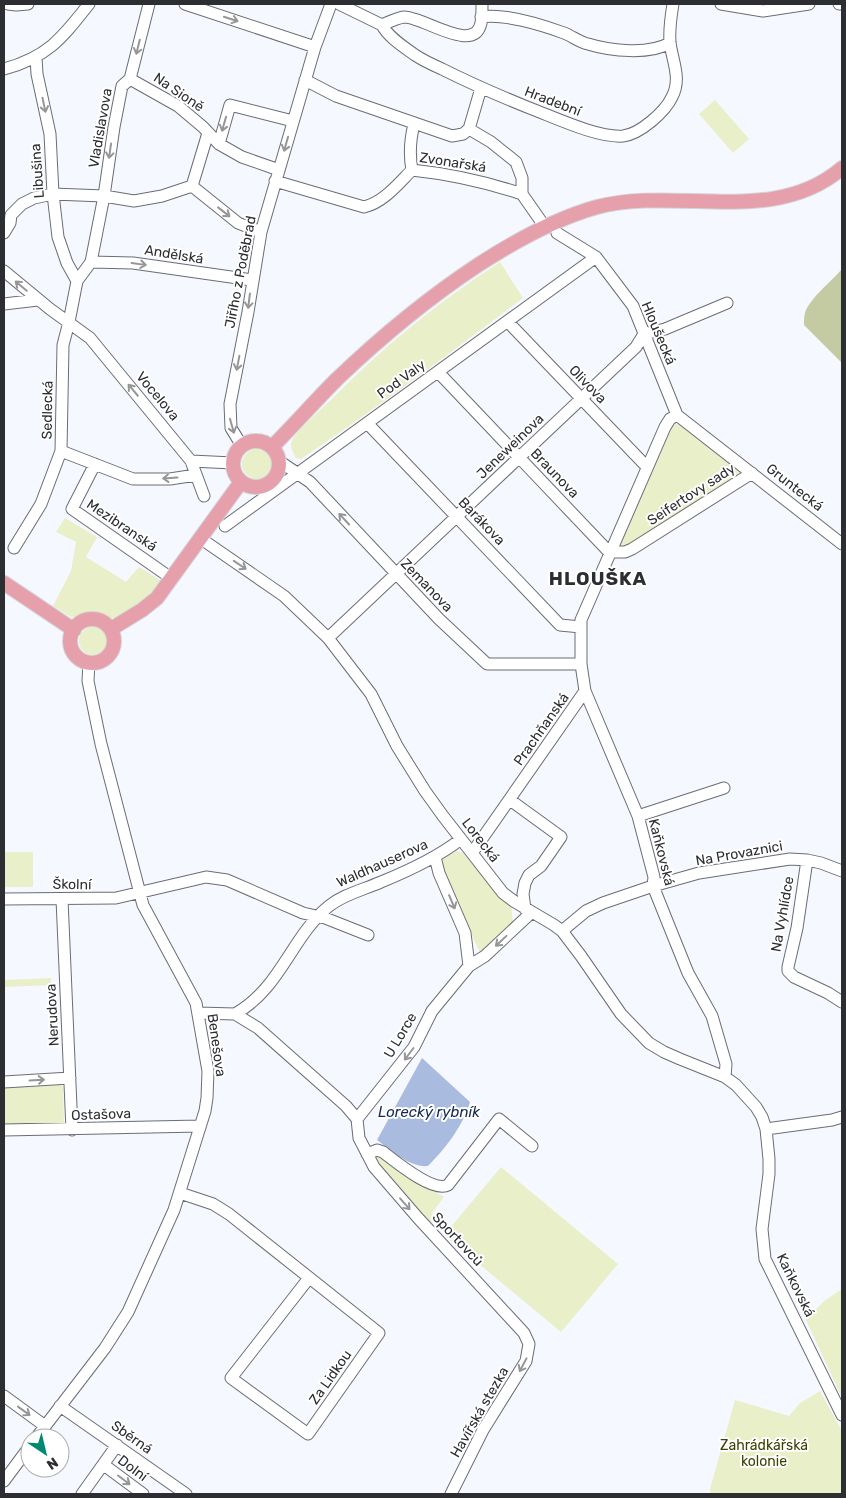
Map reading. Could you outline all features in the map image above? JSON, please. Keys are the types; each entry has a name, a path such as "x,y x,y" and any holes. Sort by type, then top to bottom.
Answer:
{"main road":[{"path":"272,447 341,375 420,307 495,254 544,227 597,208 638,200 728,202 776,199 814,187 842,168"},
{"path":"257,441 272,447 279,461 277,474 267,484 254,487 242,482 235,474 233,463 242,446 249,442 257,441"},
{"path":"111,629 153,603 242,482"},
{"path":"4,583 74,630"},
{"path":"92,619 103,622 111,629 114,642 112,651 101,661 89,662 74,653 71,641 74,630 82,622 92,619"}],"street":[{"path":"8,4 28,4"},
{"path":"4,69 36,57 60,40 89,4"},
{"name":"Vladislavova","path":"90,262 104,196 122,86 130,79 149,4"},
{"path":"185,4 315,47"},
{"name":"Jiřího z Poděbrad","path":"242,446 231,428 229,410 261,232 315,47 331,4"},
{"name":"Hradební","path":"340,4 382,25 385,32 416,56 481,88 580,127 622,136 630,134 659,114 672,98 677,74 670,43 673,4"},
{"path":"382,25 405,17 458,35 469,36 477,31 481,25 482,4"},
{"path":"727,4 763,11 809,4"},
{"path":"481,17 510,18 565,33 587,44 629,51 654,50 670,43"},
{"name":"Libušina","path":"36,57 37,74 50,134 53,194 58,237 67,263 77,281"},
{"name":"Na Sioně","path":"130,79 178,106 203,127 219,144 277,176"},
{"path":"305,80 336,96 452,136 464,134 469,129 481,88"},
{"path":"219,144 230,104 293,121"},
{"path":"412,170 410,141 414,124"},
{"path":"469,129 516,162 522,178 522,194 544,227"},
{"name":"Na Sioně","path":"192,186 208,133"},
{"name":"Zvonařská","path":"277,176 364,207 371,205 386,195 412,170 436,172 484,181 522,194"},
{"path":"4,233 10,223 11,215 22,204 34,198 53,194 104,196 134,201 162,196 192,186 238,223 261,232"},
{"name":"Hloušecká","path":"557,233 596,257 633,306 677,415"},
{"name":"Pod Valy","path":"225,526 596,257"},
{"path":"77,281 90,262"},
{"name":"Andělská","path":"90,262 133,263 252,280"},
{"name":"Vocelova","path":"4,272 38,300 90,338 191,461"},
{"name":"Sedlecká","path":"14,548 41,504 62,451 63,345 77,281"},
{"path":"4,304 38,300"},
{"path":"644,334 665,329 727,304"},
{"name":"Olivova","path":"508,322 647,467"},
{"name":"Jeneweinova","path":"328,638 636,347 644,334"},
{"name":"Braunova","path":"438,372 609,552"},
{"name":"Seifertovy sady","path":"677,415 752,473 632,549 625,552 609,552 664,427 670,419 677,415"},
{"name":"Barákova","path":"367,422 560,625 581,626"},
{"path":"62,451 133,479 170,479 196,475"},
{"path":"204,496 191,461 233,463"},
{"name":"Zemanova","path":"279,461 310,482 458,638 487,664 581,664"},
{"name":"Mezibranská","path":"95,464 72,509 171,578"},
{"name":"Gruntecká","path":"752,473 842,544"},
{"name":"Lorecká","path":"200,538 284,596 328,638 371,694 397,746 425,791 503,893 562,932 582,956 621,1014 649,1042 680,1060 725,1077 736,1085 756,1108 762,1117 766,1129"},
{"name":"Prachňanská","path":"472,853 585,691 581,664 581,620 609,552"},
{"name":"Benešova","path":"45,1426 105,1348 124,1319 165,1233 180,1193 207,1098 208,1071 198,1013 192,993 143,905 139,894 101,744 88,681 89,662"},
{"name":"Kaňkovská","path":"585,691 638,816 654,877 653,886 688,973 712,1016 726,1064 725,1077"},
{"path":"638,816 724,788"},
{"path":"510,800 561,837 541,866 530,875 525,883 523,894 528,910"},
{"name":"Waldhauserova","path":"235,1014 249,1006 262,993 317,917 337,900 381,882 435,856 461,839"},
{"path":"435,856 439,873 465,934 468,966"},
{"name":"Na Provaznici","path":"562,932 586,911 603,903 653,886 699,874 790,859 821,863 842,871"},
{"name":"Na Vyhlídce","path":"807,860 797,928 788,971 794,977 828,992 842,1002"},
{"path":"139,894 206,877 227,880 317,917 329,919 368,935"},
{"name":"Školní","path":"4,899 107,899 139,894"},
{"name":"Nerudova","path":"62,899 72,1130"},
{"name":"U Lorce","path":"357,1119 414,1047 432,1011 468,966 484,956 528,910"},
{"name":"Sportovců","path":"198,1013 235,1014 258,1028 340,1100 357,1119 358,1132 374,1167 524,1333 529,1344"},
{"path":"4,1082 70,1078"},
{"path":"367,1154 377,1150 383,1152 419,1178 439,1187 444,1187 448,1185 499,1118 532,1146"},
{"path":"766,1129 839,1120"},
{"name":"Ostašova","path":"4,1130 200,1126"},
{"name":"Kaňkovská","path":"766,1129 769,1174 762,1229 765,1258 842,1415"},
{"name":"Za Lidkou","path":"180,1193 213,1204 224,1211 309,1278 379,1334 308,1434 228,1382 309,1278"},
{"name":"Havířská stezka","path":"451,1494 483,1430 526,1361 529,1344"},
{"path":"4,1396 45,1426"},
{"name":"Sběrná","path":"60,1406 183,1493"},
{"name":"Dolní","path":"82,1494 117,1445"},
{"path":"4,1481 20,1459"},
{"name":"Dolní","path":"104,1465 143,1494"}],"green space":[{"path":"715,100 749,139 733,153 699,114"},
{"path":"500,262 523,298 357,420 301,459 296,458 291,447 295,435 351,380 391,343 433,309"},
{"path":"842,269 842,363 804,325 804,317 811,302"},
{"path":"681,423 742,473 625,547 618,546 670,426"},
{"path":"257,449 267,454 272,464 267,474 257,479 247,474 242,464 247,454"},
{"path":"65,518 97,537 86,557 126,582 139,567 161,581 157,592 119,617 110,618 92,614 71,617 53,606 71,571 76,542 56,532"},
{"path":"93,627 103,631 107,641 103,651 93,655 83,651 79,641 83,631"},
{"path":"457,851 463,853 511,905 513,922 480,953 439,861"},
{"path":"4,852 33,852 33,887 4,887"},
{"path":"51,978 51,985 4,987 4,980"},
{"path":"61,1085 63,1087 64,1122 62,1124 4,1126 4,1088"},
{"path":"378,1154 418,1183 444,1197 432,1213 436,1217 429,1224 376,1162 375,1157"},
{"path":"501,1167 618,1264 561,1332 444,1235"},
{"path":"842,1289 842,1398 806,1320 824,1301"},
{"name":"Zahrádkářská kolonie","path":"820,1391 842,1431 842,1494 711,1494 710,1489 735,1400 789,1416 800,1403"}],"water":[{"name":"Lorecký rybník","path":"422,1058 470,1102 463,1120 453,1137 428,1166 421,1166 408,1161 377,1140"}],"district":[{"name":"HLOUŠKA","path":"598,578"}]}
